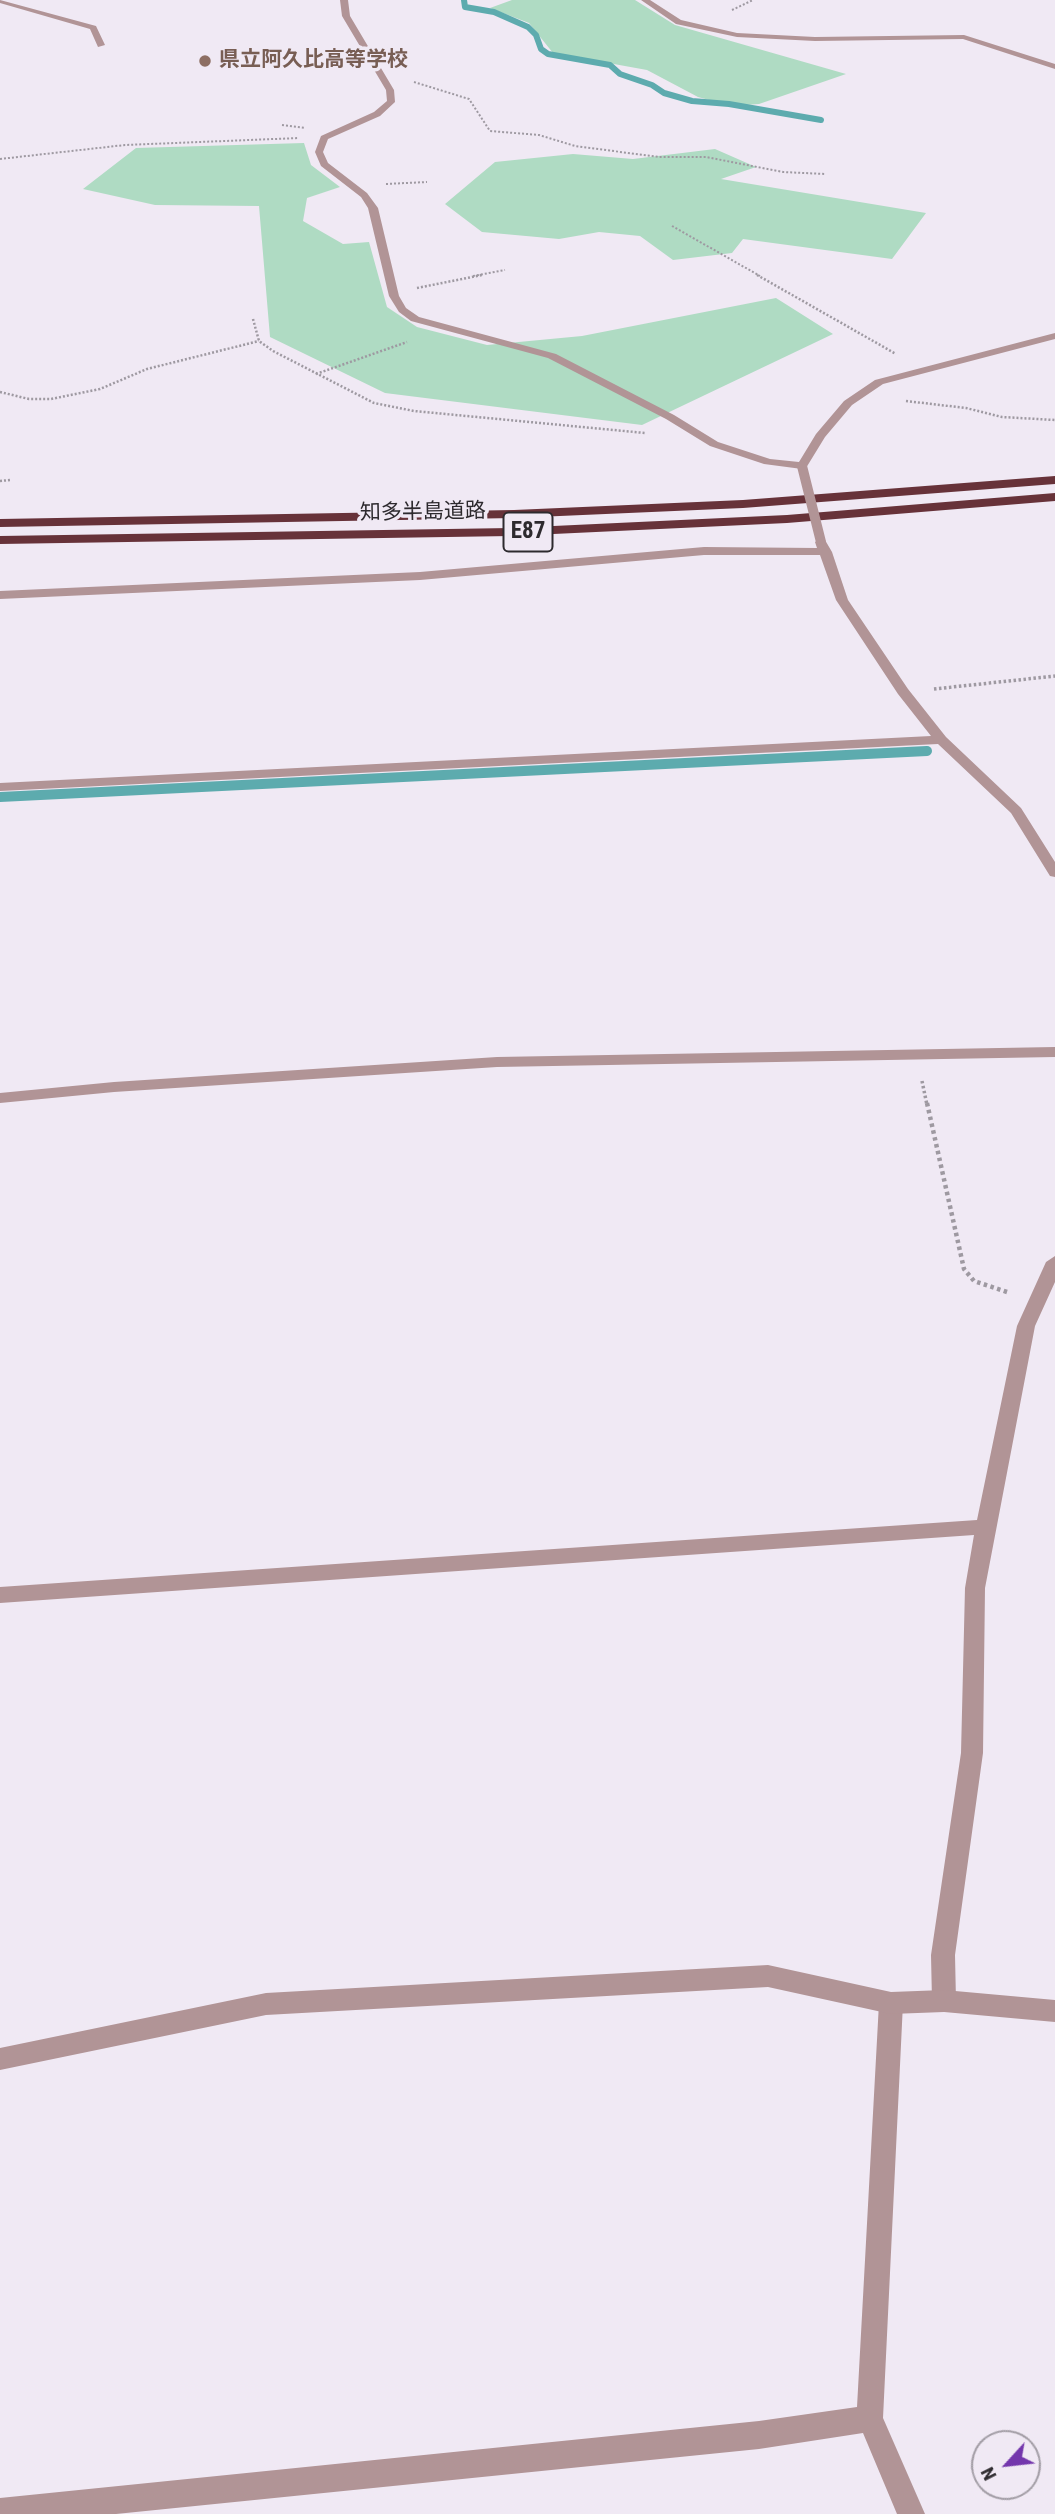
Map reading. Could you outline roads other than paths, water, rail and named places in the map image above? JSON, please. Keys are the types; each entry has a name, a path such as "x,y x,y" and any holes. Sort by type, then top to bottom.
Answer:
{"highway":[{"name":"知多半島道路","path":"0,523 541,513 743,504 1055,480"},
{"name":"知多半島道路","path":"0,540 511,532 787,519 1055,497"}],"street":[{"path":"344,0 346,16 390,90 391,102 377,114 324,138 319,152 324,164 364,195 373,208 394,296 402,310 415,319 445,329 521,347 567,362 737,453 768,462 802,466"},
{"path":"645,0 679,22 737,35 827,39 964,37 1055,67"},
{"path":"0,1 93,27 102,45"},
{"path":"1055,335 880,382 848,403 820,436 802,466 842,600 903,691 941,740 1016,810 1055,873"},
{"path":"0,595 420,576 704,551 824,547"},
{"path":"0,787 941,740"},
{"path":"0,1098 114,1087 497,1062 1055,1052"},
{"path":"943,2001 943,1955 972,1754 975,1588 1026,1326 1055,1262"},
{"path":"0,1595 985,1527"},
{"path":"0,2059 266,2004 768,1976 891,2003 943,2001 1055,2011"},
{"path":"891,2003 870,2418 911,2514"},
{"path":"0,2512 759,2435 870,2418"}],"waterway":[{"path":"464,0 465,7 494,12 528,27 536,35 541,49 548,54 610,65 620,74 652,85 664,93 692,101 729,104 821,120"},
{"path":"0,797 927,751"}],"place":[{"name":"県立阿久比高等学校","path":"205,61"}]}
